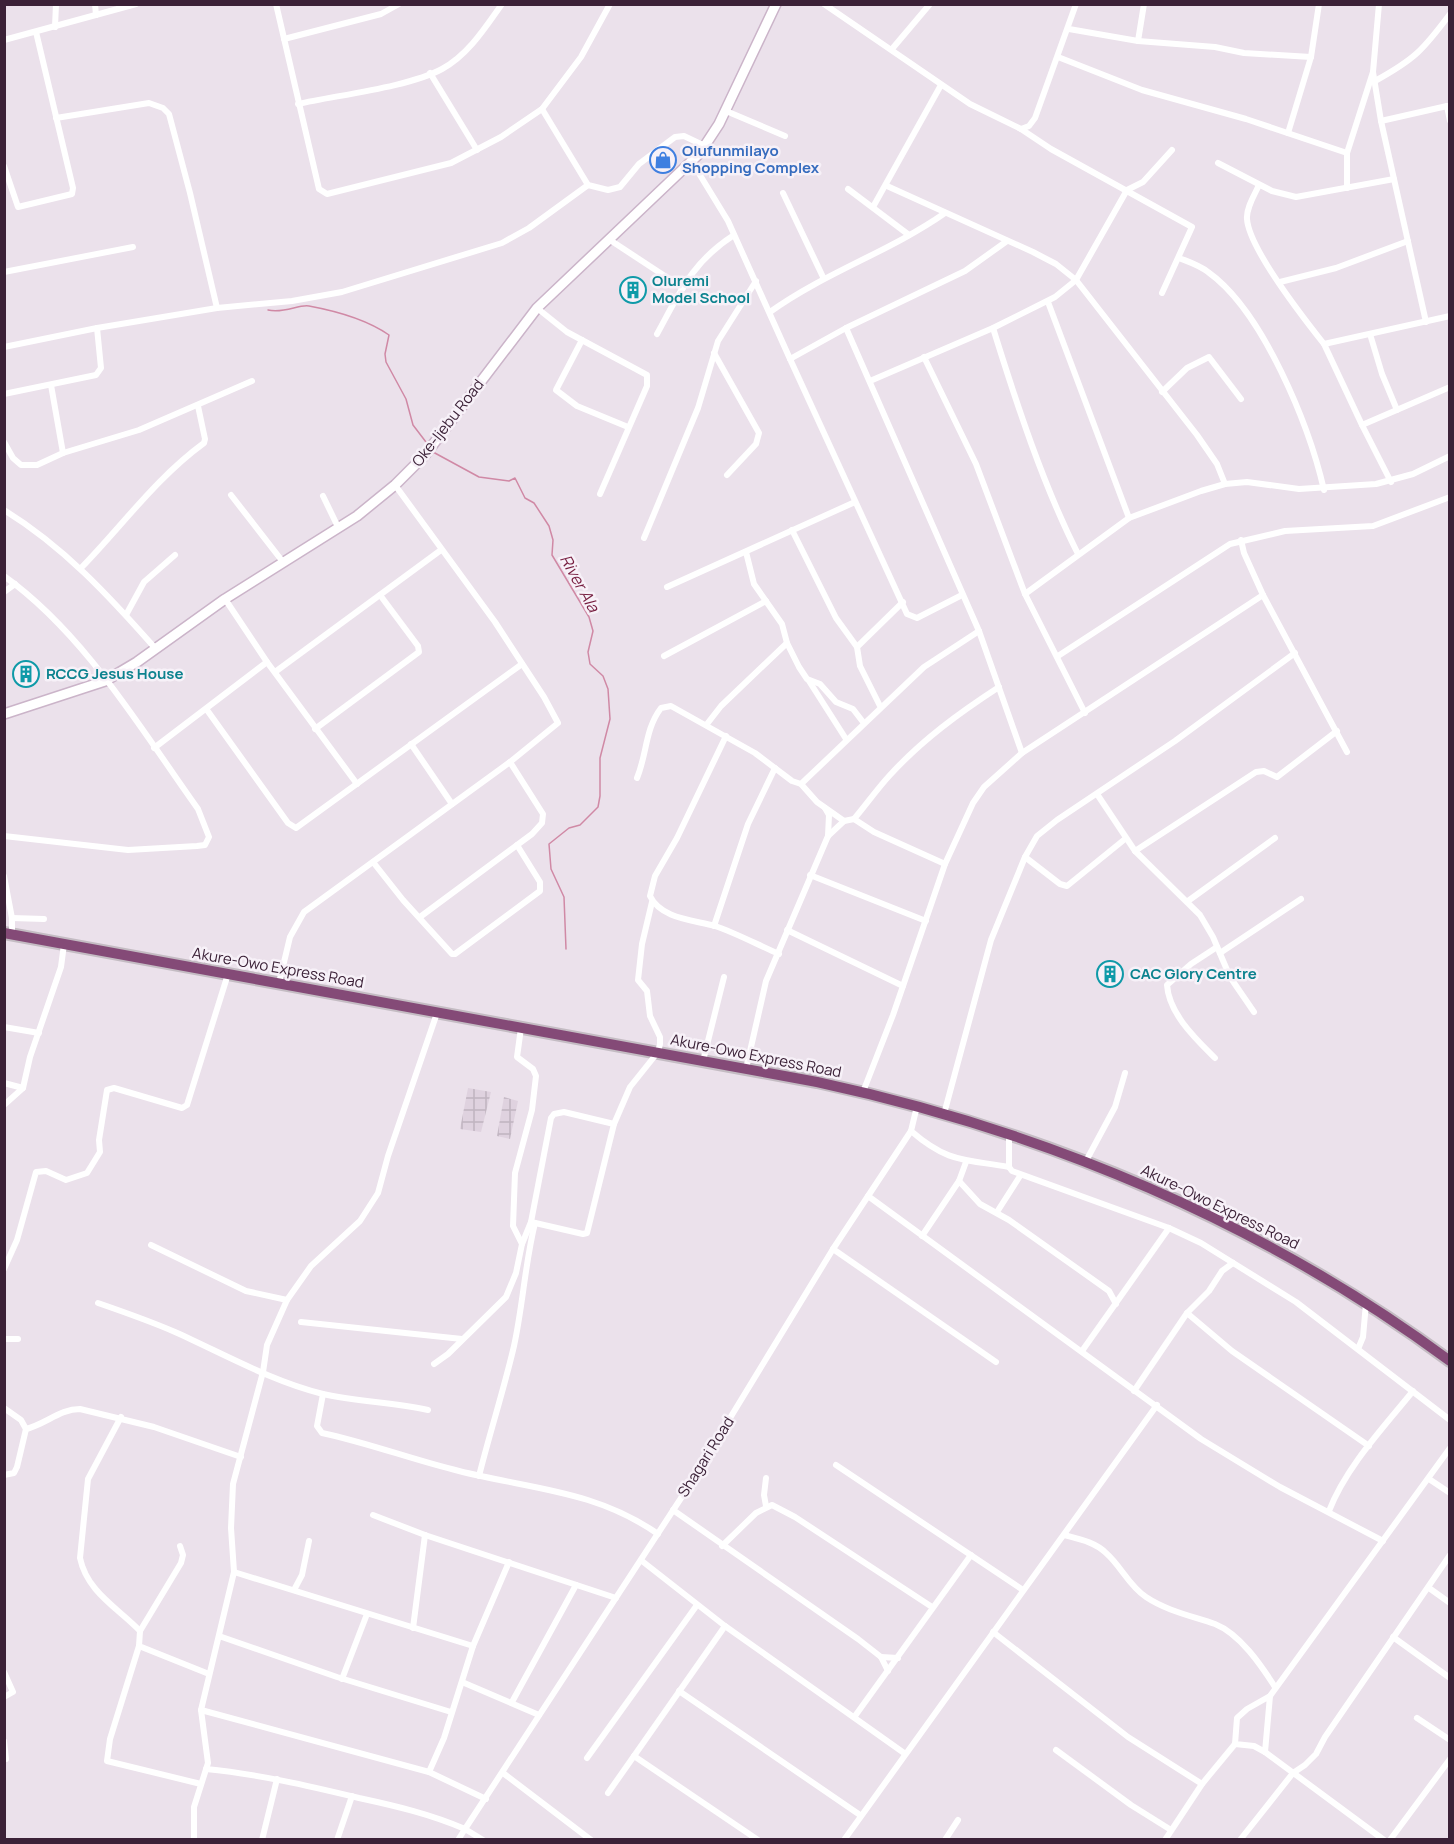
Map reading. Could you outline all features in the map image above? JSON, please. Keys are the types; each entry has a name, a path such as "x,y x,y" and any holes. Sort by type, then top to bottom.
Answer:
{"highway":[{"name":"Akure-Owo Express Road","path":"8,934 658,1052 863,1092 1009,1132 1086,1161 1226,1224 1309,1268 1366,1303 1449,1361"}],"main road":[{"name":"Oke-Ijebu Road","path":"4,714 105,681 225,599 357,516 395,486 431,448 537,308 693,162 726,111 776,4"}],"street":[{"path":"55,27 56,4"},
{"path":"95,4 96,15"},
{"path":"4,40 136,4"},
{"path":"276,4 319,189 323,194 417,173 477,150 542,109 581,57 610,4"},
{"path":"284,39 381,14 399,4"},
{"path":"298,104 443,68 463,54 502,4"},
{"path":"892,49 930,4"},
{"path":"1021,129 1029,126 1035,118 1069,29 1076,4"},
{"path":"1138,41 1144,4"},
{"path":"1288,133 1311,57 1319,4"},
{"path":"1347,188 1347,153 1373,72 1379,4"},
{"path":"825,5 892,49 941,85 1192,227 1162,293"},
{"path":"1375,81 1408,63 1419,53 1449,14"},
{"path":"1069,29 1138,41 1215,47 1254,54 1311,57"},
{"path":"4,166 18,207 72,194 73,188 36,32"},
{"path":"1058,57 1142,90 1347,153"},
{"path":"1373,72 1381,121 1426,322"},
{"path":"430,73 477,150"},
{"path":"873,207 887,186 941,85"},
{"path":"56,118 149,103 164,108 169,114 190,193 217,308"},
{"path":"1381,121 1448,106 1449,121"},
{"path":"542,109 588,185 608,190 620,187 639,164 675,137 684,136 705,146"},
{"path":"726,111 785,136"},
{"path":"870,381 1048,302 1076,280 1127,190 1148,177 1172,150"},
{"path":"693,162 734,235 756,281 907,614 917,618 962,595"},
{"path":"1218,163 1272,192 1296,196 1394,178"},
{"path":"4,347 97,328 217,308 332,295 502,243 529,228 588,185"},
{"path":"1259,185 1246,220 1266,263 1305,321 1324,344 1392,482"},
{"path":"887,186 1056,264 1076,280 1210,452 1225,484"},
{"path":"848,189 909,235"},
{"path":"783,193 823,277"},
{"path":"770,312 823,277 877,253 945,213"},
{"path":"657,334 704,257 734,235"},
{"path":"610,240 683,288"},
{"path":"790,359 846,328 965,271 1007,241"},
{"path":"1280,282 1336,268 1408,241"},
{"path":"4,272 132,247"},
{"path":"1179,258 1196,265 1220,282 1251,319 1299,407 1324,490"},
{"path":"644,538 698,408 722,332 756,281"},
{"path":"1048,302 1129,518"},
{"path":"537,308 582,340 647,375 647,386 600,494"},
{"path":"1324,344 1449,316"},
{"path":"4,394 100,372 97,328"},
{"path":"846,328 979,631 1022,753"},
{"path":"993,328 1009,380 1064,527 1078,554"},
{"path":"1370,334 1382,374 1397,410"},
{"path":"582,340 556,390 577,406 628,428"},
{"path":"714,353 759,433 756,444 727,475"},
{"path":"924,357 976,464 1009,559 1024,594 1058,656 1085,713"},
{"path":"1162,392 1187,368 1209,357 1242,399"},
{"path":"4,442 13,458 21,465 37,465 63,453 108,441 198,406 252,381"},
{"path":"51,385 63,453"},
{"path":"1362,425 1449,387"},
{"path":"81,568 131,511 205,442 198,406"},
{"path":"1024,594 1129,518 1225,484 1256,482 1287,489 1324,490 1392,482 1449,456"},
{"path":"279,983 290,937 304,912 510,762 558,723 522,664 395,486"},
{"path":"231,495 283,562"},
{"path":"323,496 338,527"},
{"path":"1058,656 1230,544 1285,531 1373,526 1449,497"},
{"path":"666,587 855,502"},
{"path":"4,510 48,540 81,568 155,648"},
{"path":"792,530 836,618 857,647 860,666 880,706"},
{"path":"1241,540 1244,553 1263,595 1347,752"},
{"path":"275,672 441,550"},
{"path":"746,552 754,584 782,624 787,643 799,667 846,739"},
{"path":"126,615 144,582 174,555"},
{"path":"4,576 72,636 205,821 209,837 205,845 128,850 4,836"},
{"path":"4,592 15,584"},
{"path":"315,729 419,652 418,646 380,595"},
{"path":"863,1092 945,864 984,787 1022,753 1263,595"},
{"path":"225,599 267,662 357,784"},
{"path":"663,656 766,601"},
{"path":"857,647 903,602"},
{"path":"801,784 880,706 934,659 979,631"},
{"path":"707,724 721,706 787,643"},
{"path":"944,1114 991,940 1025,857 1045,828 1097,794 1295,653"},
{"path":"154,748 207,710 267,662"},
{"path":"207,710 292,827 300,827 522,664"},
{"path":"809,681 820,684 836,702 853,709 863,722"},
{"path":"828,836 844,821 854,819 889,776 920,745 957,714 999,687"},
{"path":"637,778 645,756 646,734 661,708 671,706 741,744 801,784 813,798 844,821"},
{"path":"1135,851 1256,772 1264,771 1277,777 1337,731"},
{"path":"533,1222 587,1233 614,1124 630,1087 658,1052 660,1037 650,1016 647,991 638,980 642,944 652,902 650,887 726,736"},
{"path":"411,744 452,804"},
{"path":"420,917 532,834 543,823 544,818 510,762"},
{"path":"714,926 748,824 775,768"},
{"path":"1097,794 1135,851 1176,893 1188,901 1207,925 1230,977 1254,1012"},
{"path":"746,1069 762,993 828,836 829,816 824,807"},
{"path":"854,819 874,832 945,864"},
{"path":"1188,901 1275,838"},
{"path":"1025,857 1060,884 1066,886 1125,839"},
{"path":"373,862 454,954 489,931 541,889 540,882 517,845"},
{"path":"810,875 926,921"},
{"path":"4,876 12,918 8,934"},
{"path":"1215,1058 1179,1016 1170,1001 1167,985 1191,964 1301,899"},
{"path":"652,902 667,912 714,926 779,954"},
{"path":"12,918 44,919"},
{"path":"788,930 903,986"},
{"path":"4,1106 23,1088 61,967 64,944"},
{"path":"4,1269 17,1240 36,1172 46,1171 66,1180 87,1173 94,1164 100,1151 99,1140 107,1090 114,1088 183,1108 187,1105 228,974"},
{"path":"703,1061 724,976"},
{"path":"194,1839 194,1807 208,1755 201,1710 234,1572 233,1484 263,1372 267,1345 287,1300 311,1266 360,1221 378,1193 388,1155 437,1013"},
{"path":"4,1027 39,1033"},
{"path":"521,1028 517,1057 533,1069 536,1076 532,1110 514,1173 516,1205 513,1226 522,1244"},
{"path":"1086,1161 1116,1107 1125,1073"},
{"path":"4,1083 23,1088"},
{"name":"Shagari Road","path":"458,1839 504,1773 539,1715 642,1561 833,1249 905,1140 917,1106"},
{"path":"479,1476 514,1348 551,1118 554,1114 564,1112 614,1124"},
{"path":"910,1131 941,1153 966,1162 1009,1167 1020,1176 1063,1188 1169,1228 1233,1263 1296,1302 1449,1420"},
{"path":"1009,1132 1009,1167"},
{"path":"922,1236 959,1182 966,1162"},
{"path":"997,1212 1020,1176"},
{"path":"959,1182 980,1204 997,1212 1109,1291 1116,1304"},
{"path":"868,1196 1134,1391 1236,1462 1383,1541"},
{"path":"434,1364 509,1292 522,1244 533,1222"},
{"path":"1082,1351 1169,1228"},
{"path":"151,1245 246,1291 287,1300"},
{"path":"833,1249 996,1362"},
{"path":"1134,1391 1187,1313 1209,1291 1222,1271 1233,1263"},
{"path":"1109,1291 1127,1288"},
{"path":"98,1303 153,1323 263,1372 323,1394 394,1402 428,1410"},
{"path":"1358,1349 1363,1337 1366,1303"},
{"path":"1187,1313 1232,1351 1370,1446"},
{"path":"301,1322 462,1339"},
{"path":"4,1338 18,1340"},
{"path":"1329,1511 1334,1498 1370,1446 1413,1391"},
{"path":"323,1394 317,1426 322,1433 479,1476 526,1484 593,1500 632,1517 658,1534"},
{"path":"844,1839 1157,1405"},
{"path":"4,1408 21,1420 26,1429 17,1467 14,1473 4,1475"},
{"path":"26,1429 41,1425 70,1409 121,1417 241,1457"},
{"path":"121,1417 88,1479 80,1558 82,1569 102,1598 140,1631"},
{"path":"1265,1752 1270,1696 1275,1687 1429,1479 1449,1448"},
{"path":"836,1465 1023,1590"},
{"path":"766,1478 764,1495 766,1506"},
{"path":"1429,1479 1449,1493"},
{"path":"722,1546 766,1506 772,1505 795,1517 932,1607"},
{"path":"673,1510 880,1657 888,1671"},
{"path":"373,1515 425,1536 616,1598"},
{"path":"1064,1535 1090,1543 1107,1554 1145,1597 1228,1632 1267,1673 1275,1687"},
{"path":"413,1628 425,1536"},
{"path":"294,1590 302,1575 309,1541"},
{"path":"180,1546 183,1555 181,1563 140,1631 139,1646 110,1739 107,1761 201,1784"},
{"path":"1240,1839 1293,1773 1316,1754 1325,1737 1429,1588 1449,1555"},
{"path":"855,1716 971,1556"},
{"path":"642,1561 725,1626 855,1716 904,1753"},
{"path":"429,1772 473,1646 509,1562"},
{"path":"234,1572 473,1646"},
{"path":"512,1702 576,1585"},
{"path":"1429,1588 1449,1603"},
{"path":"587,1758 697,1605"},
{"path":"342,1679 367,1614"},
{"path":"608,1793 725,1626"},
{"path":"993,1632 1128,1737 1202,1784"},
{"path":"219,1636 342,1679 451,1712"},
{"path":"1393,1637 1449,1678"},
{"path":"139,1646 209,1674"},
{"path":"880,1657 898,1658"},
{"path":"4,1672 13,1692 4,1697"},
{"path":"462,1682 539,1715"},
{"path":"679,1691 860,1815"},
{"path":"1165,1839 1202,1784 1235,1744 1237,1718 1247,1709 1270,1696"},
{"path":"201,1710 429,1772 486,1799"},
{"path":"1417,1718 1449,1740"},
{"path":"4,1741 6,1759"},
{"path":"1235,1744 1254,1746 1265,1752 1384,1839"},
{"path":"1056,1750 1116,1795 1171,1830"},
{"path":"634,1756 748,1837 758,1839"},
{"path":"1390,1839 1449,1759"},
{"path":"206,1769 277,1779 423,1812 483,1839"},
{"path":"504,1773 591,1839"},
{"path":"262,1839 277,1779"},
{"path":"337,1839 352,1796"},
{"path":"945,1839 958,1820"}],"shaded area":[{"path":"468,1088 491,1092 481,1132 460,1129"},
{"path":"504,1097 518,1101 510,1139 497,1136"}],"waterway":[{"name":"River Ala","path":"268,310 280,311 305,306 319,308 361,320 389,335 385,354 386,362 406,399 413,425 429,446"},
{"name":"River Ala","path":"433,452 479,477 509,481 515,478 525,498 534,503 549,526 553,540 552,555 589,617 593,631 588,652 590,664 603,676 608,689 610,719 600,758 598,807 580,825 569,828 549,844 551,869 564,897 566,949"}],"place":[{"name":"Olufunmilayo Shopping Complex","path":"663,160"},
{"name":"Oluremi Model School","path":"633,290"},
{"name":"RCCG Jesus House","path":"26,674"},
{"name":"CAC Glory Centre","path":"1110,974"}]}
